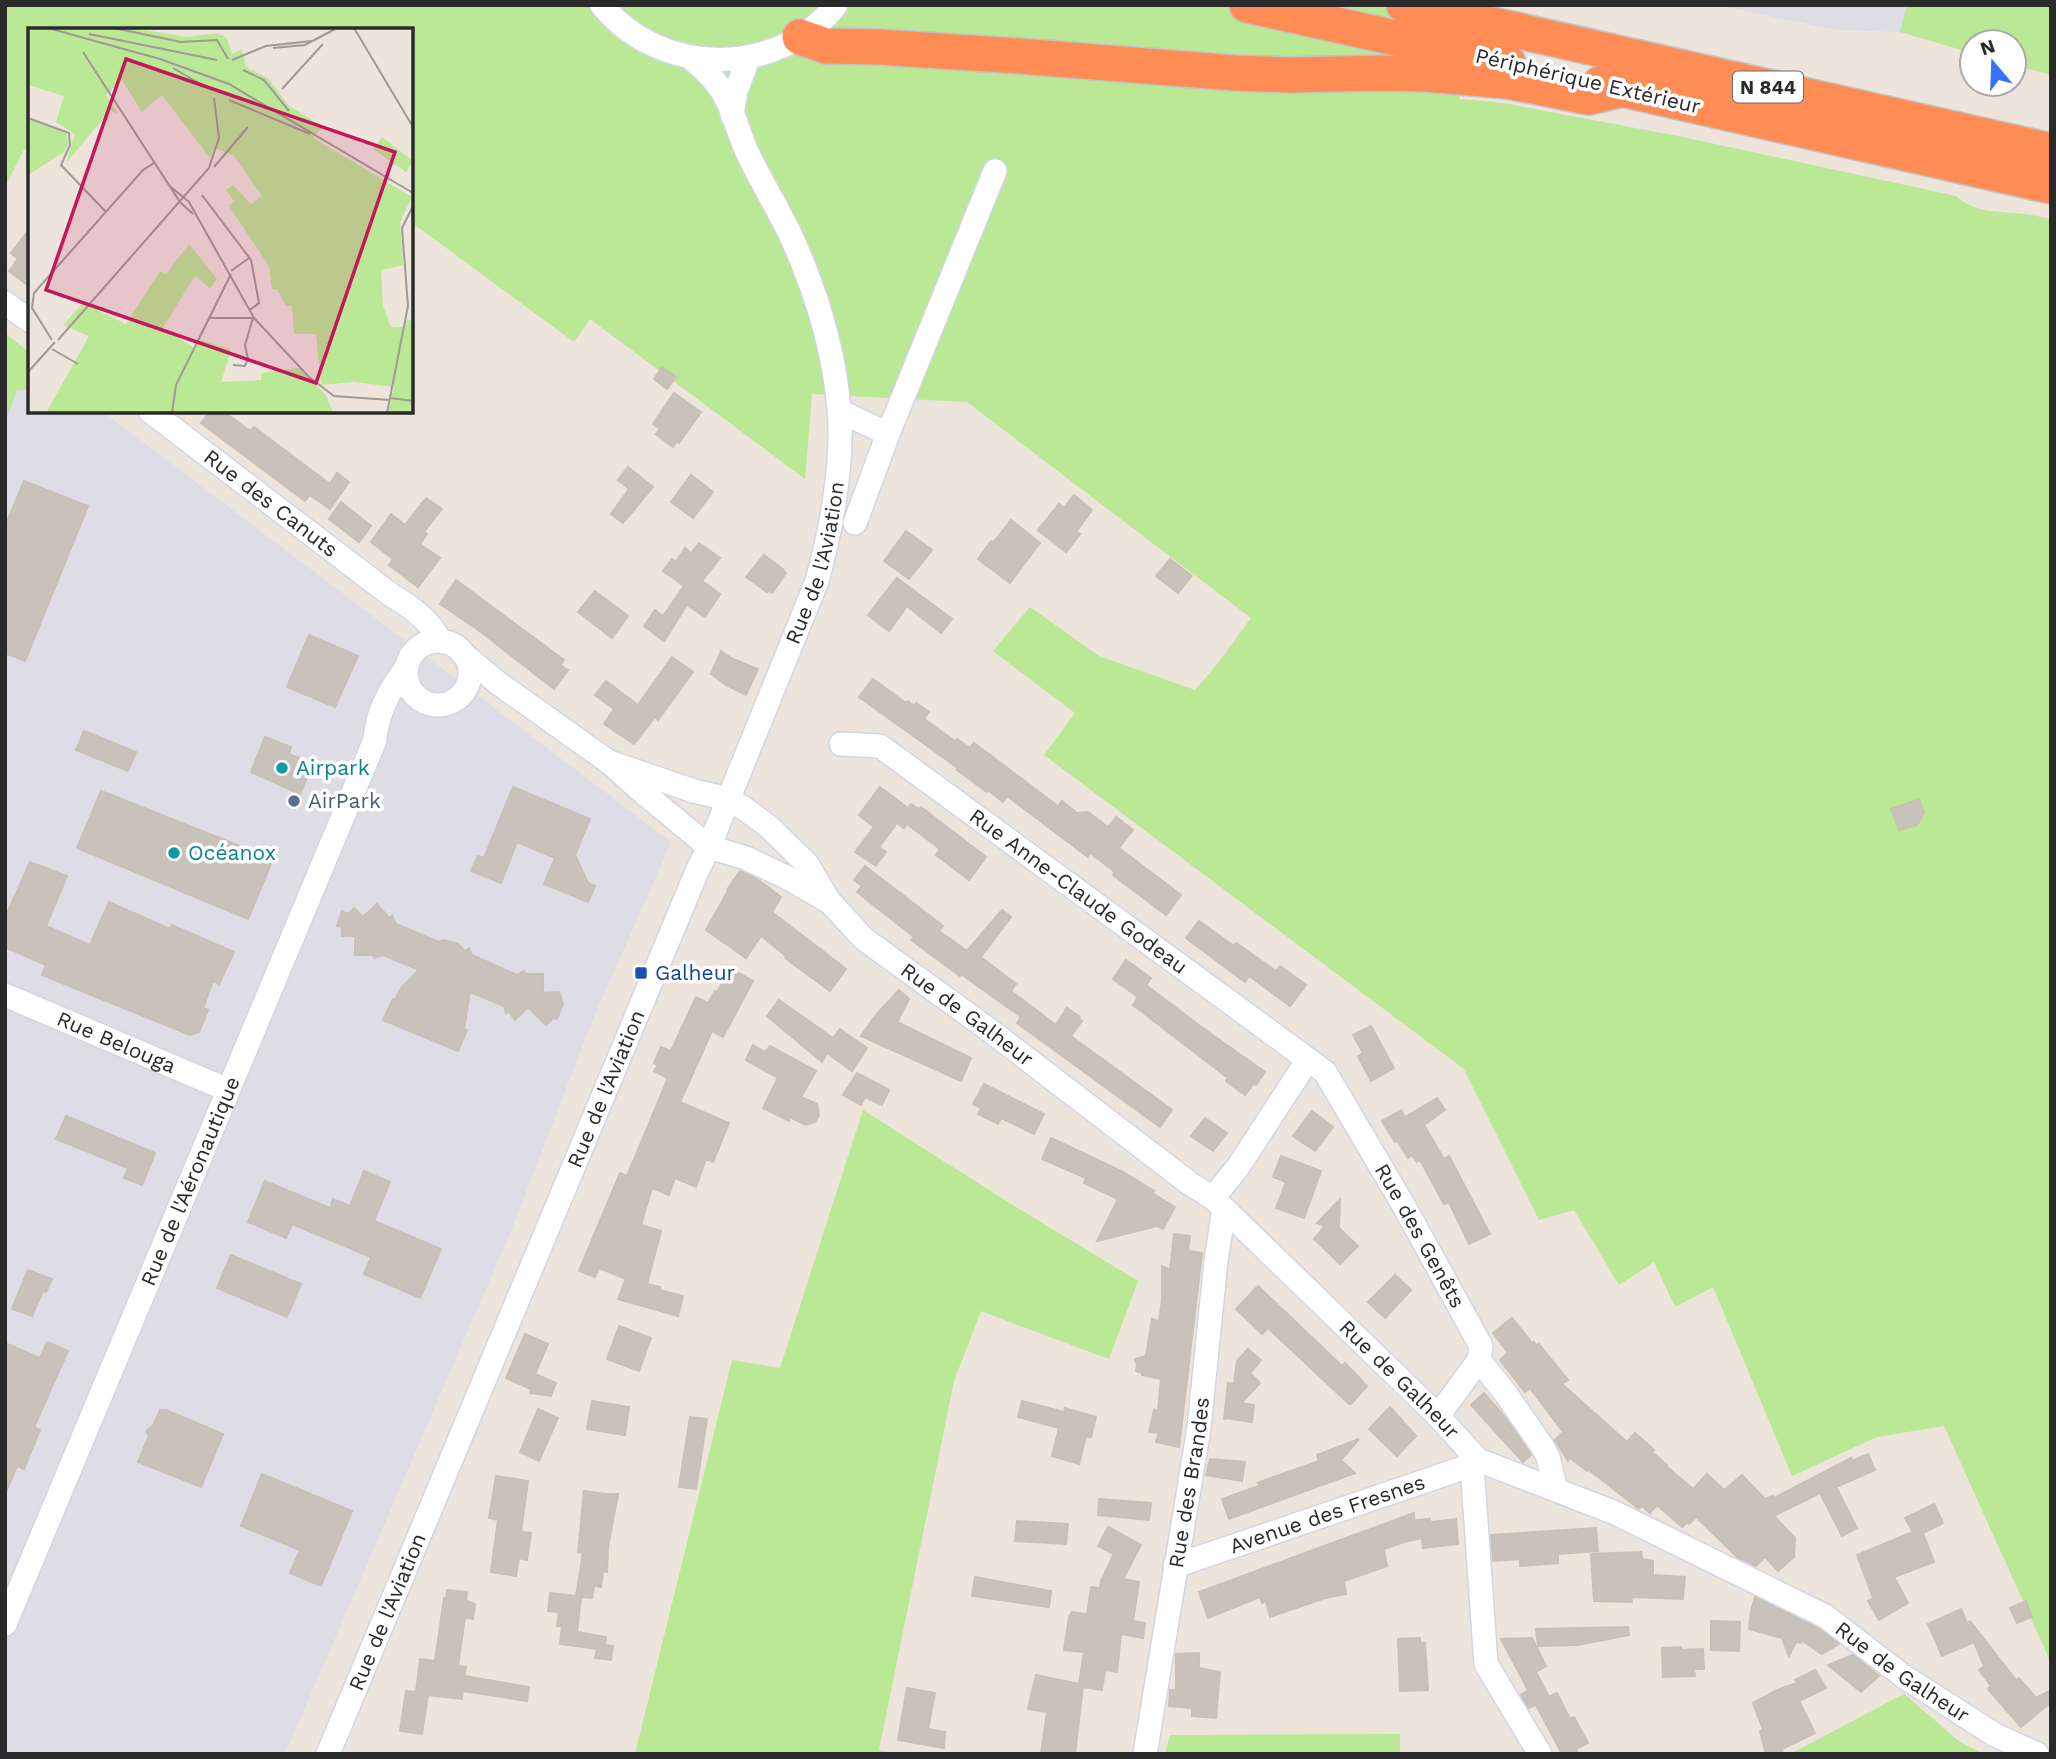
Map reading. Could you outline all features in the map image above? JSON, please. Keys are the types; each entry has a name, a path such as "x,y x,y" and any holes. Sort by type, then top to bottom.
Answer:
{"highway":[{"name":"Périphérique Extérieur","path":"1247,5 2051,186"},
{"name":"N 844","path":"1404,5 2051,150"},
{"path":"800,37 826,46 994,54 1235,73 1452,76 1507,81 1590,97 1622,89"}],"street":[{"path":"601,5 618,22 659,48 691,58 720,60 749,57 775,50 800,37 834,7"},
{"path":"732,115 736,91 749,57"},
{"name":"Rue de l'Aviation","path":"328,1754 480,1386 709,847 817,582 826,547 837,474 840,411 829,346 807,275 790,234 748,155 723,91 712,76 691,58"},
{"name":"Rue de l'Aviation","path":"855,523 888,433 995,171"},
{"path":"5,303 28,320"},
{"path":"840,411 888,433"},
{"name":"Rue des Canuts","path":"153,413 391,595 411,606 436,632 440,641"},
{"name":"Rue des Canuts","path":"391,595 404,612 415,641 412,658"},
{"path":"462,653 469,665 470,677 457,699 441,705 416,697 408,683 412,658 431,642 448,643 462,653 498,683 609,762 709,847"},
{"name":"Rue de l'Aéronautique","path":"5,1624 375,740 380,712 393,684 412,658"},
{"name":"Rue de l'Aéronautique","path":"375,740 398,708 416,697"},
{"name":"Rue Anne-Claude Godeau","path":"841,744 880,746 1307,1061"},
{"path":"609,762 694,792 728,799"},
{"name":"Rue de Galheur","path":"728,799 768,826 807,864 829,901 864,939 1219,1204 1438,1416 1475,1462 1614,1512 1825,1616 1903,1676 1995,1735 2037,1754"},
{"name":"Rue de Galheur","path":"709,847 746,858 829,901"},
{"name":"Rue Belouga","path":"5,995 228,1090"},
{"path":"1219,1204 1238,1167 1307,1061"},
{"name":"Rue des Genêts","path":"1307,1061 1325,1072 1404,1206 1481,1346 1479,1360"},
{"name":"Rue des Brandes","path":"1145,1754 1199,1428 1219,1204"},
{"path":"1438,1416 1479,1360 1542,1446 1548,1457 1556,1490"},
{"path":"1475,1462 1486,1664 1540,1754"},
{"name":"Avenue des Fresnes","path":"1175,1566 1475,1462"}],"shaded area":[{"path":"1717,5 1907,5 1900,32 1836,30"},
{"path":"5,390 28,390 28,413 105,413 671,842 593,1019 511,1231 285,1754 5,1754"}],"green space":[{"path":"5,5 1497,5 1459,99 1503,103 1683,137 1956,196 1979,209 2051,219 2051,1663 1944,1426 1877,1437 1792,1476 1713,1287 1675,1307 1654,1262 1619,1285 1574,1210 1539,1220 1464,1069 1044,755 1075,713 993,651 1030,607 1099,656 1195,690 1251,618 967,402 812,394 805,479 590,319 574,342 413,223 413,28 28,28 28,152 24,149 5,187"},
{"path":"1907,5 2051,5 2051,75 2028,69 2028,28 1958,28 1958,49 1900,32"},
{"path":"5,333 28,351 28,390 17,390 5,422"},
{"path":"863,1110 1138,1281 1109,1359 981,1311 954,1381 879,1750 896,1754 635,1754 732,1360 780,1368"},
{"path":"1904,1694 1960,1742 1983,1754 1790,1754"},
{"path":"1400,1734 1400,1754 1165,1754 1170,1735"}],"building":[{"path":"28,231 28,285 9,271 18,259 11,253"},
{"path":"662,367 676,377 667,389 654,379"},
{"path":"674,393 701,412 679,443 677,441 673,447 656,434 660,429 653,424"},
{"path":"208,413 226,413 250,431 254,427 330,484 337,473 349,482 330,509 310,495 305,501 201,423"},
{"path":"628,467 653,487 623,523 611,514 629,489 618,480"},
{"path":"691,475 713,492 693,518 671,502"},
{"path":"24,481 88,506 25,661 5,653 5,527"},
{"path":"1074,495 1092,510 1076,532 1080,534 1066,552 1038,530 1059,504 1064,508"},
{"path":"426,498 442,509 424,532 427,534 420,544 440,558 418,587 389,565 393,559 371,542 391,514 405,525"},
{"path":"341,502 371,526 359,542 329,519"},
{"path":"1011,520 1040,543 1010,583 978,559"},
{"path":"906,531 932,550 909,579 884,561"},
{"path":"699,543 720,558 702,581 720,594 705,617 687,605 664,641 644,626 655,610 663,616 684,586 663,571 672,559 676,562 685,548 691,553"},
{"path":"764,555 786,573 772,593 746,577"},
{"path":"1170,559 1192,576 1178,593 1156,576"},
{"path":"897,578 952,619 941,633 907,606 889,631 868,615"},
{"path":"456,580 564,660 560,665 568,670 554,689 440,604"},
{"path":"595,591 628,616 612,638 578,612"},
{"path":"309,635 358,656 335,707 287,687"},
{"path":"721,651 758,669 746,695 711,674"},
{"path":"672,657 693,672 658,720 655,717 634,744 604,724 614,709 595,695 606,681 638,705"},
{"path":"873,679 906,703 908,701 914,706 916,703 929,712 924,719 955,741 957,739 970,748 974,743 1058,806 1062,801 1077,813 1088,812 1108,827 1116,817 1133,830 1119,848 1181,895 1166,915 1113,875 1115,872 1090,853 1088,857 1007,796 1003,802 988,790 987,792 859,697"},
{"path":"84,731 136,752 128,771 76,750"},
{"name":"Airpark","path":"265,737 291,747 289,754 313,764 300,794 251,772"},
{"path":"513,787 590,819 575,855 588,883 595,886 588,902 544,884 555,858 517,842 501,883 471,871 478,856 484,858"},
{"path":"880,787 908,808 911,804 919,809 921,807 986,857 969,880 936,855 940,849 907,824 904,828 897,823 879,847 886,852 876,866 855,852 874,827 859,815"},
{"name":"Océanox","path":"101,791 273,859 248,919 77,848"},
{"path":"1919,799 1924,813 1917,825 1899,830 1891,809"},
{"path":"30,862 67,876 46,926 90,945 109,902 170,929 172,925 234,952 219,984 213,981 203,1008 208,1010 199,1032 190,1035 42,975 46,965 5,947 5,918"},
{"path":"865,866 943,926 939,931 967,951 1002,910 1011,917 981,957 1016,984 1011,991 1056,1025 1067,1008 1080,1017 1082,1021 1071,1036 1172,1110 1160,1127 1017,1023 1021,1017 911,940 914,937 857,892 862,886 854,880"},
{"path":"740,871 757,879 781,897 772,912 846,969 830,991 785,958 786,956 761,936 746,958 706,930"},
{"path":"377,904 389,918 392,916 396,924 439,942 444,940 458,944 465,951 469,948 472,955 517,975 524,971 525,974 543,974 543,993 559,992 563,1004 557,1019 553,1018 546,1025 528,1007 515,1020 509,1012 506,1013 504,1006 470,992 464,1029 467,1030 458,1051 383,1020 393,999 419,970 383,955 374,958 373,955 355,955 355,936 342,936 342,927 337,926 342,911 348,914 354,908 363,917"},
{"path":"1199,921 1234,946 1236,943 1276,971 1280,966 1306,985 1290,1006 1249,976 1245,982 1186,938"},
{"path":"1126,960 1151,978 1146,985 1265,1072 1256,1085 1254,1083 1245,1095 1226,1081 1228,1078 1133,1005 1138,997 1113,979"},
{"path":"731,969 753,981 723,1037 712,1031 680,1102 729,1123 713,1162 706,1159 696,1187 675,1178 669,1195 652,1188 641,1225 661,1231 647,1284 683,1296 678,1316 618,1299 626,1279 599,1268 595,1277 579,1271 620,1173 627,1176 668,1078 654,1071 658,1065 654,1063 661,1047 671,1051 696,997 708,1003"},
{"path":"899,990 909,999 897,1022 971,1058 961,1081 861,1036"},
{"path":"779,1000 833,1038 840,1029 867,1048 852,1071 827,1053 822,1062 767,1016"},
{"path":"1371,1026 1394,1068 1371,1081 1358,1056 1363,1053 1353,1035"},
{"path":"753,1045 765,1052 770,1046 816,1071 801,1097 817,1104 819,1115 815,1122 806,1125 790,1117 789,1121 763,1108 778,1078 746,1060"},
{"path":"857,1073 889,1090 882,1105 865,1097 861,1105 843,1095"},
{"path":"984,1084 1044,1114 1034,1134 1001,1118 998,1124 978,1114 981,1108 973,1104"},
{"path":"1437,1098 1445,1110 1424,1125 1444,1159 1449,1156 1490,1234 1469,1244 1449,1202 1444,1204 1420,1160 1417,1162 1412,1155 1408,1158 1382,1121 1401,1110 1405,1117"},
{"path":"1312,1111 1333,1127 1315,1151 1293,1136"},
{"path":"66,1116 155,1153 142,1185 124,1178 128,1168 56,1139"},
{"path":"1205,1118 1227,1133 1213,1151 1191,1136"},
{"path":"1051,1138 1121,1171 1175,1207 1163,1229 1157,1226 1097,1241 1118,1199 1084,1183 1086,1178 1042,1159"},
{"path":"1281,1156 1321,1171 1304,1218 1276,1208 1286,1182 1273,1177"},
{"path":"364,1171 390,1182 374,1221 441,1249 420,1298 364,1274 371,1257 292,1224 286,1238 248,1222 265,1181 330,1208 333,1199 350,1206"},
{"path":"1340,1199 1339,1228 1358,1246 1340,1264 1314,1239 1325,1226 1317,1223"},
{"path":"1174,1234 1190,1236 1188,1251 1202,1253 1179,1447 1156,1442 1159,1433 1149,1432 1154,1410 1158,1411 1161,1379 1136,1371 1135,1359 1146,1356 1152,1319 1159,1321 1162,1266 1170,1270"},
{"path":"231,1255 301,1284 287,1317 217,1288"},
{"path":"28,1270 52,1279 46,1292 43,1291 32,1316 12,1309"},
{"path":"1395,1275 1411,1290 1385,1318 1368,1302"},
{"path":"1258,1286 1342,1366 1345,1363 1367,1386 1351,1404 1268,1328 1262,1334 1236,1309"},
{"path":"1512,1318 1533,1344 1539,1344 1568,1380 1562,1384 1627,1442 1635,1433 1654,1450 1652,1452 1666,1466 1693,1489 1707,1474 1724,1490 1742,1475 1765,1499 1774,1498 1851,1458 1852,1461 1868,1454 1875,1470 1836,1487 1857,1528 1842,1536 1820,1493 1774,1516 1795,1538 1794,1557 1778,1571 1765,1557 1756,1566 1737,1557 1696,1517 1682,1527 1657,1505 1650,1513 1642,1506 1639,1509 1588,1469 1587,1471 1570,1458 1568,1461 1555,1440 1563,1432 1530,1388 1525,1392 1500,1360 1508,1353 1493,1333"},
{"path":"619,1326 651,1338 639,1371 607,1359"},
{"path":"525,1334 548,1344 535,1374 556,1383 551,1396 530,1393 531,1389 506,1378"},
{"path":"47,1342 68,1351 34,1427 40,1430 24,1469 17,1466 5,1494 5,1343 40,1358"},
{"path":"1248,1349 1261,1360 1250,1373 1260,1383 1241,1403 1254,1405 1252,1422 1224,1420 1228,1383 1234,1384 1237,1361"},
{"path":"1484,1393 1530,1453 1523,1462 1471,1405"},
{"path":"592,1401 629,1407 625,1435 587,1429"},
{"path":"1022,1401 1064,1412 1065,1408 1096,1417 1091,1437 1086,1436 1079,1464 1052,1456 1059,1428 1018,1417"},
{"path":"1390,1407 1416,1436 1397,1456 1369,1429"},
{"path":"538,1409 558,1418 539,1461 520,1452"},
{"path":"160,1410 166,1410 223,1434 201,1487 138,1462 149,1436 146,1431 153,1426"},
{"path":"690,1417 707,1419 696,1489 679,1487"},
{"path":"1359,1439 1341,1460 1355,1473 1229,1519 1222,1499 1264,1484 1257,1483 1319,1461 1317,1455"},
{"path":"1210,1459 1245,1462 1242,1481 1206,1475"},
{"path":"262,1474 352,1511 321,1586 290,1573 300,1550 241,1526"},
{"path":"496,1476 528,1481 521,1532 531,1533 527,1560 519,1558 516,1576 491,1572 498,1520 489,1518"},
{"path":"584,1491 618,1494 608,1547 607,1572 603,1571 601,1587 594,1586 592,1598 581,1597 577,1632 606,1637 605,1645 613,1646 611,1660 595,1658 597,1649 560,1644 562,1626 557,1626 559,1612 548,1611 550,1593 576,1596 583,1553 578,1552"},
{"path":"1099,1499 1151,1503 1149,1520 1098,1515"},
{"path":"1934,1504 1943,1523 1923,1533 1934,1562 1894,1577 1908,1603 1879,1620 1868,1601 1873,1598 1857,1555 1913,1532 1905,1518"},
{"path":"1414,1513 1414,1520 1430,1519 1430,1522 1456,1519 1458,1544 1423,1548 1422,1538 1404,1542 1384,1549 1387,1566 1344,1581 1346,1594 1325,1598 1270,1617 1266,1601 1262,1603 1260,1597 1208,1618 1199,1592"},
{"path":"1017,1521 1068,1524 1066,1544 1015,1541"},
{"path":"1108,1527 1141,1545 1123,1579 1139,1582 1133,1621 1145,1623 1143,1638 1121,1634 1117,1672 1105,1670 1102,1690 1083,1687 1075,1754 1041,1754 1047,1712 1028,1709 1036,1675 1079,1684 1084,1652 1064,1650 1069,1617 1072,1612 1087,1614 1091,1587 1100,1588 1114,1554 1098,1546"},
{"path":"1596,1528 1598,1551 1558,1554 1558,1563 1520,1566 1520,1559 1493,1561 1491,1535"},
{"path":"1641,1552 1642,1559 1653,1561 1653,1575 1685,1577 1683,1599 1631,1597 1632,1602 1594,1601 1591,1554"},
{"path":"975,1577 1051,1591 1049,1607 972,1596"},
{"path":"447,1590 467,1592 466,1601 475,1604 473,1619 465,1618 458,1666 466,1667 464,1676 529,1687 527,1701 463,1691 462,1699 428,1695 422,1734 400,1731 406,1691 416,1692 420,1659 435,1661"},
{"path":"1755,1597 1818,1628 1839,1644 1822,1654 1798,1638 1801,1643 1796,1642 1789,1656 1782,1638 1749,1629"},
{"path":"2026,1601 2032,1617 2017,1623 2010,1608"},
{"path":"1961,1609 1967,1623 1970,1621 2016,1680 2019,1678 2036,1698 2051,1690 2051,1702 2021,1727 1988,1689 1991,1686 1979,1670 1984,1666 1974,1642 1942,1656 1928,1624"},
{"path":"1711,1621 1740,1622 1739,1651 1711,1650"},
{"path":"1628,1627 1629,1635 1578,1645 1538,1646 1536,1629"},
{"path":"1420,1638 1420,1643 1425,1643 1428,1690 1400,1691 1398,1639"},
{"path":"1532,1638 1546,1666 1536,1672 1549,1697 1557,1693 1570,1719 1574,1717 1588,1743 1576,1749 1578,1754 1562,1754 1536,1705 1529,1708 1521,1695 1528,1690 1501,1639"},
{"path":"1681,1647 1681,1650 1703,1649 1704,1669 1694,1669 1695,1676 1663,1677 1662,1648"},
{"path":"1199,1653 1199,1668 1220,1672 1216,1718 1192,1716 1192,1708 1169,1706 1170,1690 1176,1690 1176,1654"},
{"path":"1853,1655 1879,1676 1861,1692 1828,1665"},
{"path":"1815,1670 1826,1688 1799,1701 1815,1733 1782,1749 1783,1754 1766,1754 1760,1731 1763,1730 1753,1703 1797,1683 1795,1680"},
{"path":"907,1688 935,1693 928,1729 945,1732 944,1748 898,1740"}],"place":[{"name":"Airpark","path":"282,768"},
{"name":"AirPark","path":"294,801"},
{"name":"Océanox","path":"174,853"},
{"name":"Galheur","path":"641,973"}]}
